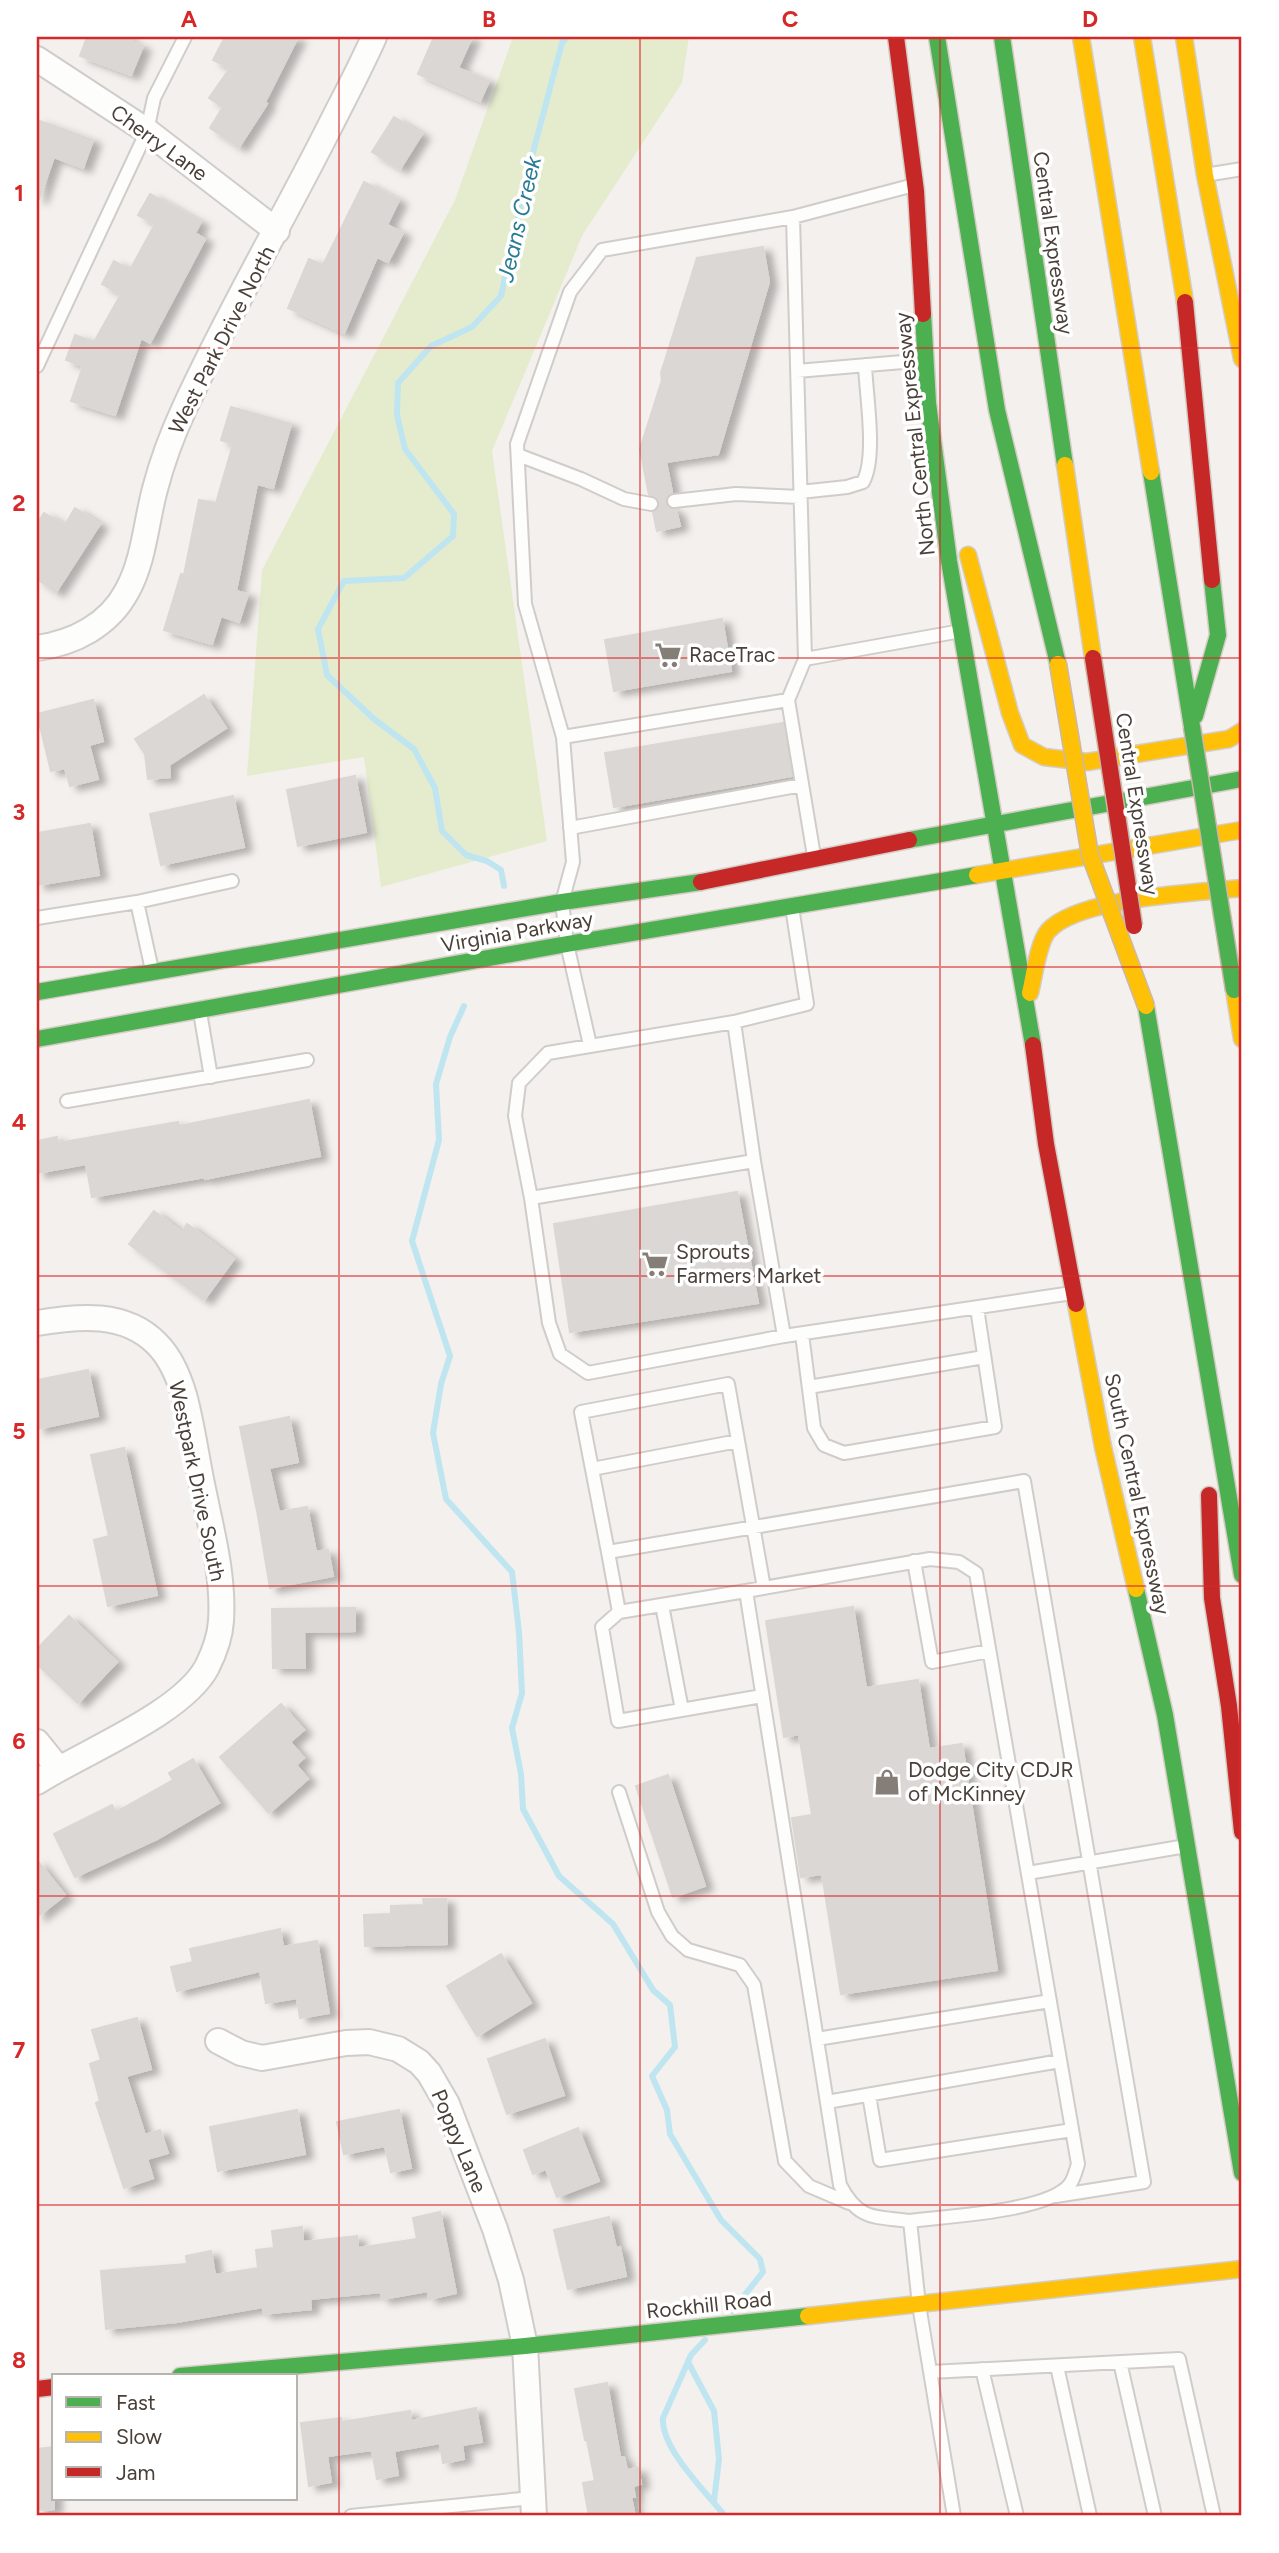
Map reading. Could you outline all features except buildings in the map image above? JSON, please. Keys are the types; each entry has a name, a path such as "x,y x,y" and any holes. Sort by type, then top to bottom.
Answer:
{"main road":[{"name":"North Central Expressway","path":"896,37 915,185 928,403 936,474 997,824"},
{"path":"937,37 997,410 1058,664 1090,855 1146,1006"},
{"name":"Central Expressway","path":"1002,37 1146,1006 1242,1575"},
{"path":"1081,37 1242,1040"},
{"path":"1142,37 1183,287 1218,635 1192,727"},
{"path":"1184,37 1205,175 1242,356"},
{"path":"928,403 1010,713 1022,745 1044,757 1087,762 1229,739 1242,731"},
{"name":"Virginia Parkway","path":"37,992 562,902 686,885 1242,779"},
{"name":"South Central Expressway","path":"997,824 1027,1002 1046,1144 1103,1447 1165,1716 1242,2172"},
{"name":"Virginia Parkway","path":"37,1039 200,1012 568,944 1242,830"},
{"path":"1027,1002 1048,931 1065,918 1096,906 1242,888"},
{"path":"1206,1356 1212,1598 1229,1706 1242,1832"},
{"name":"Rockhill Road","path":"203,2374 525,2346 1242,2269"}],"street":[{"name":"West Park Drive North","path":"37,648 68,642 86,632 102,621 127,592 137,570 159,477 182,413 374,37"},
{"name":"Cherry Lane","path":"37,59 147,131 277,231"},
{"name":"Westpark Drive South","path":"37,1323 88,1317 116,1320 138,1329 157,1344 170,1361 184,1395 219,1577 221,1622 216,1647 206,1669 192,1687 151,1718 37,1782"},
{"path":"37,1742 58,1768"},
{"name":"Poppy Lane","path":"218,2041 241,2053 261,2058 346,2043 369,2042 398,2049 419,2062 429,2073 447,2104 495,2229 511,2280 525,2346 533,2507"}],"lane":[{"path":"37,366 147,131 153,98 186,37"},
{"path":"1205,175 1242,169"},
{"path":"590,1045 568,944 562,902 573,862 563,737 525,604 517,444 570,292 602,250 793,217 915,185"},
{"path":"793,217 805,659 789,699 815,860"},
{"path":"797,370 926,360"},
{"path":"674,501 736,494 800,494 848,487 863,482 869,472 870,454 864,365"},
{"path":"518,455 624,499 651,504"},
{"path":"805,659 962,631"},
{"path":"563,737 789,699"},
{"path":"570,828 802,785"},
{"path":"37,918 137,902 232,881"},
{"path":"137,902 153,972"},
{"path":"792,907 807,1004 734,1022 548,1053 519,1083 515,1116 531,1198 549,1323 560,1354 588,1373 784,1336 1075,1293"},
{"path":"200,1012 211,1077"},
{"path":"734,1022 754,1161 784,1336"},
{"path":"68,1101 307,1060"},
{"path":"531,1198 754,1161"},
{"path":"802,1334 814,1428 824,1445 844,1453 995,1427 976,1308"},
{"path":"809,1387 984,1357"},
{"path":"619,1612 581,1412 728,1384 764,1588"},
{"path":"592,1469 738,1441"},
{"path":"608,1552 1024,1480 1144,2182 1056,2196 1035,2204 910,2221 862,2214 849,2203 809,2186 785,2161 754,1985 740,1965 688,1950 672,1936 658,1912 619,1791"},
{"path":"762,1696 618,1721 602,1627 619,1612 914,1561 930,1559 959,1562 976,1573 1078,2164 1070,2184 1056,2196"},
{"path":"914,1561 932,1661 989,1651"},
{"path":"746,1591 840,2185 849,2203"},
{"path":"662,1605 682,1710"},
{"path":"1028,1872 1187,1846"},
{"path":"817,2039 1050,2001"},
{"path":"827,2102 1060,2061"},
{"path":"869,2095 880,2160 1072,2130"},
{"path":"910,2221 919,2305 954,2516"},
{"path":"930,2372 1180,2359 1214,2516"},
{"path":"1119,2362 1155,2516"},
{"path":"1057,2366 1090,2516"},
{"path":"982,2369 1017,2516"},
{"path":"351,2516 533,2507"}],"green space":[{"path":"513,37 689,37 682,83 583,234 492,451 547,841 381,887 364,757 247,776 262,570 455,200"}],"waterway":[{"name":"Jeans Creek","path":"504,886 501,870 487,861 466,855 442,831 435,788 414,749 374,719 327,675 318,629 344,581 404,578 453,536 454,514 405,449 397,415 398,383 431,346 472,327 501,296 527,175 562,43 567,37"},
{"name":"Jeans Creek","path":"464,1006 450,1037 436,1084 439,1140 412,1241 450,1356 441,1384 433,1433 446,1499 512,1572 522,1693 512,1728 521,1774 523,1809 559,1876 613,1924 653,1990 670,2005 675,2047 652,2076 667,2110 670,2134 721,2220 760,2259 763,2272 732,2311"},
{"name":"Jeans Creek","path":"705,2340 691,2355 663,2418 664,2430 686,2470 725,2516"},
{"path":"688,2362 714,2411 719,2459 714,2501"}],"traffic: fast":[{"path":"937,37 997,410 1058,664"},
{"path":"1002,37 1065,465"},
{"path":"923,314 928,403 949,561 1033,1045"},
{"path":"1151,472 1192,727"},
{"path":"1195,716 1218,635 1212,580"},
{"path":"1192,727 1234,990"},
{"path":"909,840 1242,779"},
{"path":"37,1039 567,944 977,875"},
{"path":"37,992 562,902 701,882"},
{"path":"1146,1006 1242,1575"},
{"path":"1136,1589 1165,1715 1242,2173"},
{"path":"203,2374 525,2346 808,2316"}],"traffic: slow":[{"path":"1081,37 1151,472"},
{"path":"1142,37 1185,302"},
{"path":"1184,37 1205,175 1242,359"},
{"path":"1065,465 1093,658"},
{"path":"968,555 1010,713 1022,745 1044,757 1087,762 1229,739 1242,731"},
{"path":"1058,664 1090,855 1146,1006"},
{"path":"977,875 1242,830"},
{"path":"1030,993 1045,936 1063,920 1111,904 1242,888"},
{"path":"1234,990 1242,1039"},
{"path":"1076,1304 1103,1447 1136,1589"},
{"path":"808,2316 1242,2269"}],"traffic: jam":[{"path":"896,37 916,191 923,314"},
{"path":"1185,302 1212,580"},
{"path":"1093,658 1134,926"},
{"path":"701,882 909,840"},
{"path":"1033,1045 1046,1144 1076,1304"},
{"path":"1209,1495 1212,1598 1229,1706 1242,1832"},
{"path":"37,2389 52,2387"}],"place":[{"name":"RaceTrac","path":"668,655"},
{"name":"Sprouts Farmers Market","path":"655,1264"},
{"name":"Dodge City CDJR of McKinney","path":"887,1782"}]}
